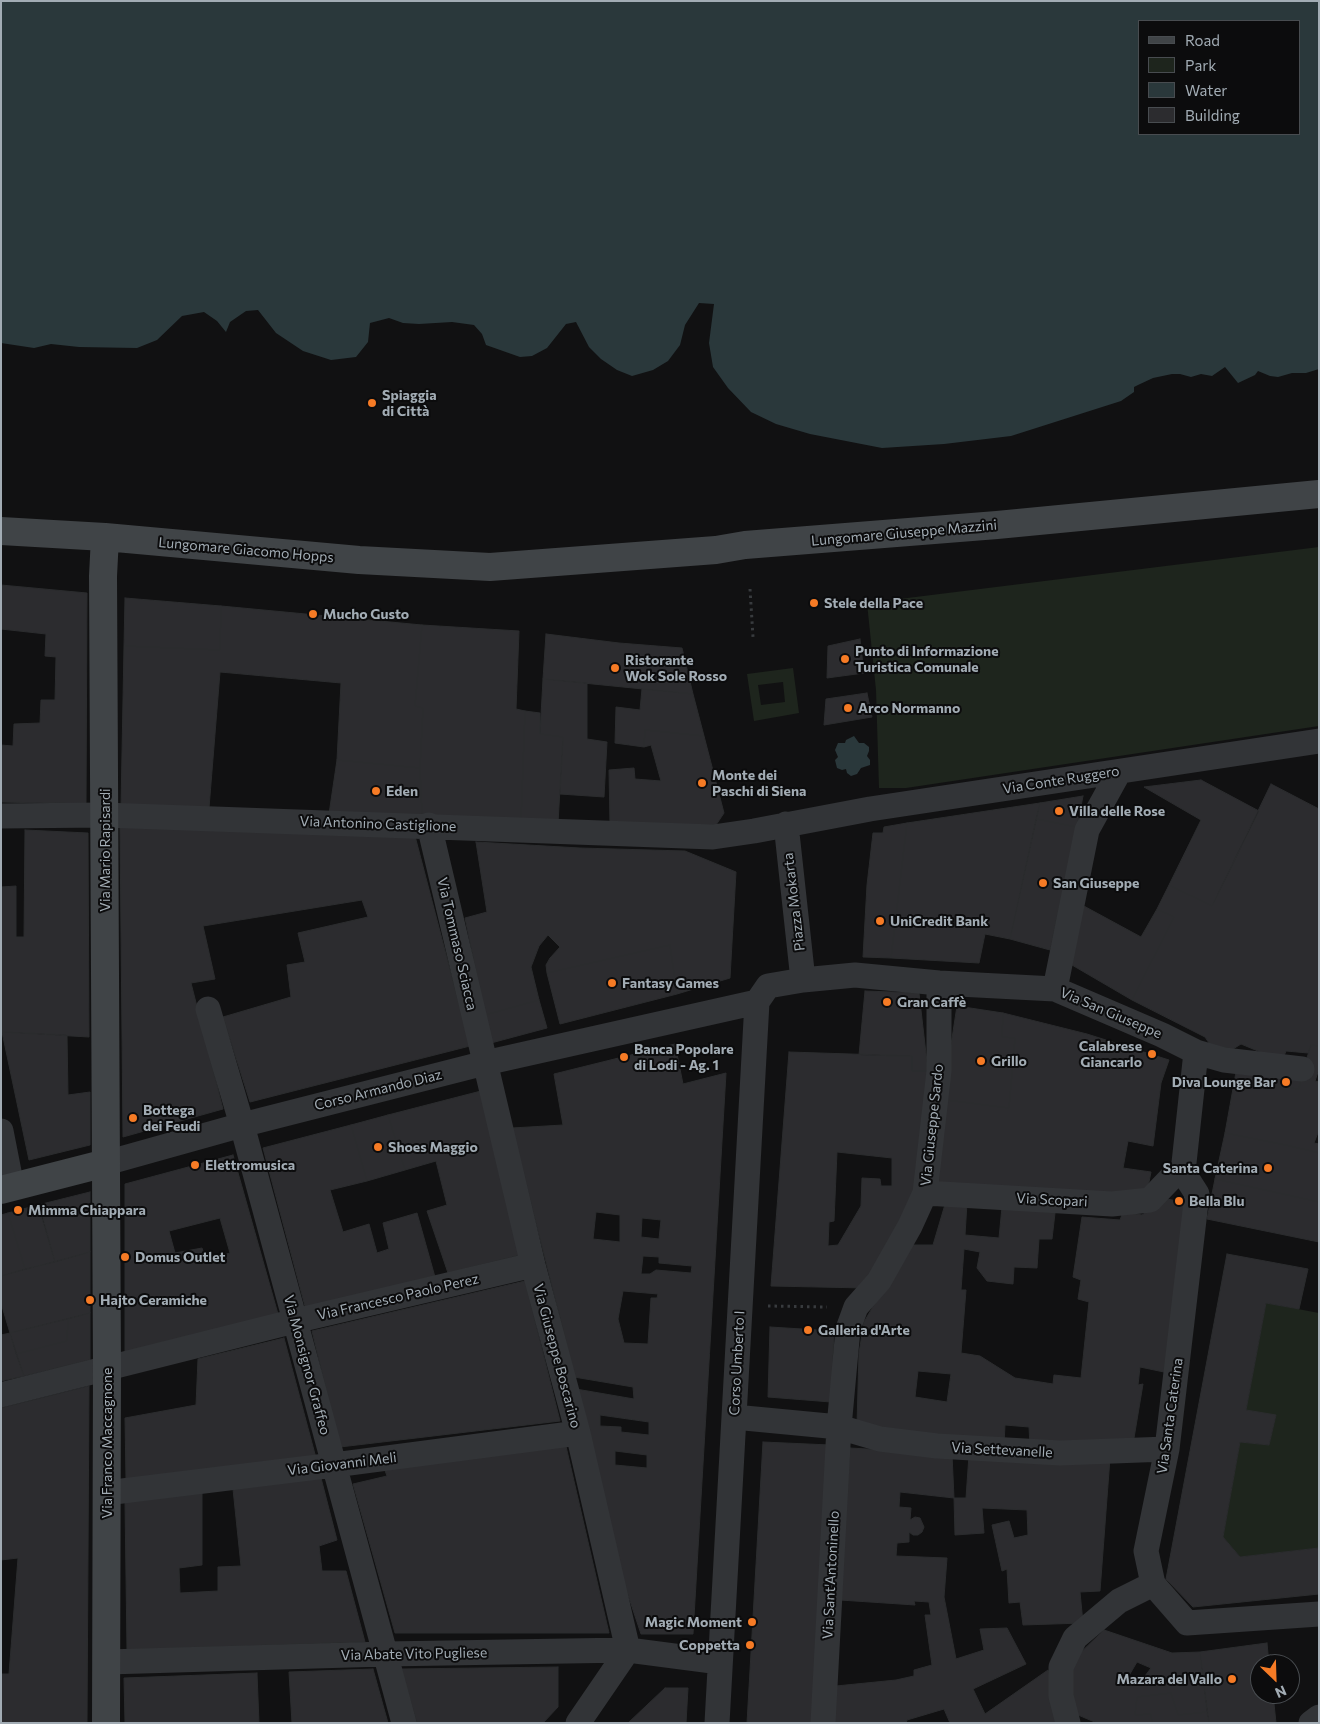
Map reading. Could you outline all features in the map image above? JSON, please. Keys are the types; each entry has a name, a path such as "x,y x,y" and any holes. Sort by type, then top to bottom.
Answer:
{"main road":[{"name":"Lungomare Giuseppe Mazzini","path":"490,568 997,525 1319,494"},
{"name":"Lungomare Giacomo Hopps","path":"1,531 105,537 359,560 490,568"},
{"name":"Via Mario Rapisardi","path":"105,537 103,576 106,1163"},
{"name":"Corso Armando Diaz","path":"7,1188 106,1163"},
{"name":"Via Franco Maccagnone","path":"106,1163 106,1723"}],"street":[{"name":"Via Conte Ruggero","path":"795,823 870,809 1319,741"},
{"path":"1055,989 1087,830 1119,772"},
{"name":"Via Antonino Castiglione","path":"1,816 104,814 713,837 795,823"},
{"name":"Piazza Mokarta","path":"795,823 803,980"},
{"name":"Via Tommaso Sciacca","path":"429,825 486,1063"},
{"name":"Via San Giuseppe","path":"803,980 855,975 939,983 1055,989 1162,1035 1196,1052 1224,1060 1302,1069"},
{"path":"757,1002 768,986 803,980"},
{"name":"Via Giuseppe Sardo","path":"839,1427 848,1329 856,1307 879,1281 910,1226 924,1193 939,1071 939,983"},
{"name":"Corso Armando Diaz","path":"106,1163 242,1125 486,1063 757,1002"},
{"name":"Corso Umberto I","path":"717,1723 757,1002"},
{"name":"Via Monsignor Graffeo","path":"208,1009 242,1125 404,1723"},
{"path":"1177,1175 1196,1052"},
{"name":"Via Giuseppe Boscarino","path":"486,1063 533,1265 578,1433 628,1650"},
{"path":"1,1131 7,1188"},
{"name":"Via Scopari","path":"924,1193 1112,1204 1150,1200 1177,1175"},
{"name":"Via Santa Caterina","path":"1177,1175 1197,1194 1167,1449 1146,1551 1154,1584 1187,1623 1319,1614"},
{"name":"Via Francesco Paolo Perez","path":"1,1394 295,1321 533,1265"},
{"name":"Via Settevanelle","path":"734,1417 839,1427 880,1439 986,1449 1060,1453 1167,1449"},
{"name":"Via Sant'Antoninello","path":"823,1723 839,1427"},
{"name":"Via Giovanni Meli","path":"106,1493 334,1466 578,1433"},
{"path":"1068,1723 1061,1696 1061,1667 1075,1638 1119,1601 1154,1584"},
{"path":"578,1723 628,1650"},
{"name":"Via Abate Vito Pugliese","path":"107,1662 385,1654 628,1650 720,1662"},
{"path":"1310,1723 1319,1717"}],"path":[{"path":"750,589 752,637"},
{"path":"740,1303 770,1306 856,1307"}],"green space":[{"path":"1319,547 1319,726 906,788 879,788 876,690 867,603"},
{"path":"793,668 799,713 754,721 747,674","holes":["783,682 785,702 761,705 758,685"]},
{"path":"1266,1303 1319,1313 1319,1548 1240,1557 1223,1537 1240,1442 1269,1445 1276,1416 1246,1410"}],"water":[{"path":"1,1 1319,1 1319,369 1306,373 1292,373 1278,377 1258,371 1255,375 1238,383 1225,367 1212,376 1201,374 1191,377 1172,374 1153,378 1134,387 1134,392 1121,401 1011,436 944,444 882,448 810,434 776,424 751,412 728,388 713,367 709,343 714,304 699,303 685,325 680,345 668,361 653,370 632,376 617,370 601,359 589,347 576,322 566,324 547,348 532,356 520,357 486,345 482,334 474,325 452,322 403,323 389,318 370,323 368,342 356,357 331,360 303,351 276,333 258,310 246,311 230,322 226,332 217,321 204,312 182,316 157,340 137,348 79,347 51,344 34,348 1,343"},
{"path":"854,736 859,743 864,743 869,747 867,756 870,760 870,765 861,768 857,774 851,776 847,773 846,769 837,768 835,760 838,757 835,750 838,743 845,743 846,740"}],"building":[{"path":"1,585 87,593 86,804 1,802 1,745 13,746 14,724 40,723 41,700 55,700 56,657 45,656 46,634 1,629"},
{"path":"125,598 221,606 220,650 124,646"},
{"path":"221,606 422,625 415,706 423,708 420,768 337,760 341,683 220,672 209,808 121,807 124,646 220,650"},
{"path":"422,625 519,631 516,709 525,711 521,821 422,815 420,768 423,708 415,706"},
{"name":"Ristorante Wok Sole Rosso","path":"546,634 682,648 693,694 543,679"},
{"name":"Punto di Informazione Turistica Comunale","path":"860,639 864,673 827,678 828,646"},
{"path":"543,679 587,683 587,739 607,742 604,797 560,794 563,737 540,734"},
{"path":"642,689 693,694 704,736 645,730 644,747 615,743 616,707 640,710"},
{"name":"Arco Normanno","path":"867,693 872,717 824,725 826,699"},
{"path":"525,711 540,713 540,734 563,737 558,823 521,821"},
{"path":"645,730 704,736 724,813 716,825 610,824 609,770 634,768 635,779 661,781 651,745 644,747"},
{"name":"Eden","path":"337,760 420,768 422,815 329,814"},
{"path":"1201,780 1259,811 1212,906 1169,885 1201,820 1144,787"},
{"path":"1271,784 1319,809 1319,1046 1311,1045 1308,1053 1286,1051 1282,1061 1241,1044 1233,1049 1211,1046 1205,1037 1132,1000 1174,917 1157,909 1169,885 1212,906"},
{"name":"Villa delle Rose","path":"1083,796 1077,827 1036,819 1040,803"},
{"path":"1040,803 1010,939 985,934 979,963 891,958 907,823"},
{"name":"San Giuseppe","path":"1036,819 1077,827 1050,950 1010,939"},
{"name":"UniCredit Bank","path":"907,823 891,958 863,957 867,885 873,833 883,833 884,827"},
{"path":"120,827 415,836 470,1046 250,1102 223,1017 291,997 287,965 305,962 298,933 368,917 362,900 203,926 215,979 191,983 223,1109 123,1137"},
{"path":"25,830 88,833 89,1037 2,1032 1,887 16,886 16,937 24,937"},
{"path":"476,842 580,848 685,851 736,872 730,978 677,994 670,945 547,973 546,965 560,947 548,935 539,946 531,967 539,1000 485,1015 465,918 487,912"},
{"path":"1082,905 1141,937 1157,909 1174,917 1132,1000 1072,965"},
{"name":"Fantasy Games","path":"670,945 677,994 560,1024 547,973"},
{"path":"865,991 919,993 928,1071 912,1071 912,1056 859,1055"},
{"path":"539,1000 547,1028 491,1043 485,1015"},
{"name":"Grillo","path":"957,1006 1003,1013 1002,1037 1015,1038 1009,1108 946,1100 945,1084"},
{"path":"1003,1013 1087,1034 1169,1060 1161,1083 1153,1146 1128,1141 1123,1168 1151,1172 1146,1197 936,1184 946,1100 1009,1108 1015,1038 1002,1037"},
{"path":"2,1032 67,1035 68,1095 90,1092 90,1145 29,1160"},
{"path":"675,1044 683,1084 726,1073 693,1634 641,1634 623,1580 576,1389 634,1399 633,1387 574,1377 512,1128 563,1125 554,1074","holes":["596,1212 620,1215 620,1242 593,1239","642,1218 661,1220 659,1239 641,1237","643,1256 659,1257 659,1263 692,1266 691,1273 656,1270 650,1274 641,1274","623,1291 658,1294 657,1298 651,1298 648,1344 624,1343 618,1319","600,1415 649,1422 649,1435 621,1432 621,1427 600,1426","615,1451 647,1455 647,1468 615,1465"]},
{"path":"1311,1045 1319,1046 1319,1069 1315,1081 1319,1082 1319,1130 1314,1143 1319,1144 1319,1153 1225,1133 1236,1072 1273,1075 1272,1086 1299,1089"},
{"path":"789,1052 912,1056 912,1071 928,1071 912,1211 865,1288 771,1286","holes":["837,1152 892,1158 892,1186 881,1186 880,1179 862,1178 861,1206 838,1245 828,1246 829,1222 834,1221"]},
{"name":"Diva Lounge Bar","path":"1273,1075 1301,1077 1299,1089 1272,1086"},
{"path":"481,1091 520,1255 448,1273 427,1211 447,1205 436,1161 405,1170 388,1115"},
{"name":"Shoes Maggio","path":"388,1115 405,1170 367,1181 351,1125"},
{"path":"351,1125 367,1181 330,1190 343,1232 369,1224 377,1253 389,1249 383,1223 417,1213 435,1277 306,1310 263,1148"},
{"name":"Santa Caterina","path":"1225,1133 1319,1153 1319,1202 1215,1179"},
{"path":"233,1155 278,1314 125,1352 125,1184","holes":["220,1218 230,1253 206,1260 202,1248 175,1253 169,1231"]},
{"path":"1215,1179 1319,1202 1319,1242 1207,1219"},
{"path":"90,1192 90,1207 43,1218 38,1205"},
{"path":"1167,1199 1187,1203 1164,1372 1140,1367 1138,1385 1143,1384 1133,1444 1030,1446 1029,1427 1005,1425 1004,1444 857,1424 859,1353 864,1322 909,1245 933,1245 946,1201 967,1203 965,1235 999,1238 1002,1207 1055,1213 1052,1239 1039,1239 1037,1268 1014,1267 1013,1284 987,1281 977,1268 980,1252 964,1249 961,1290 966,1290 961,1353 980,1356 1015,1378 1053,1384 1054,1375 1081,1378 1089,1302 1078,1299 1081,1280 1073,1277 1082,1217 1120,1220 1123,1212 1142,1215","holes":["918,1371 951,1374 947,1402 915,1397"]},
{"path":"38,1205 55,1262 25,1269 8,1213"},
{"path":"90,1207 90,1252 55,1262 43,1218"},
{"path":"8,1213 25,1269 1,1276 1,1215"},
{"path":"90,1252 90,1313 10,1333 1,1303 1,1276"},
{"path":"1227,1254 1308,1269 1299,1309 1266,1303 1246,1410 1276,1415 1269,1445 1240,1442 1223,1537 1240,1557 1319,1548 1319,1594 1193,1607 1166,1579"},
{"path":"525,1281 560,1421 340,1447 312,1331"},
{"path":"90,1313 90,1360 24,1376 16,1354 67,1341 68,1319"},
{"path":"68,1319 67,1341 16,1354 10,1333"},
{"path":"770,1327 834,1331 831,1402 768,1397"},
{"path":"10,1333 24,1376 1,1381 1,1335"},
{"path":"284,1338 316,1458 126,1479 125,1418 196,1405 198,1359"},
{"path":"89,1386 87,1723 1,1723 1,1674 9,1674 18,1558 1,1560 1,1408"},
{"path":"565,1442 609,1633 395,1633 353,1484 387,1476 382,1462"},
{"path":"763,1442 830,1445 814,1723 747,1723"},
{"path":"850,1448 952,1454 954,1498 900,1492 899,1507 911,1508 910,1520 915,1517 920,1518 924,1527 918,1535 913,1535 909,1532 909,1542 897,1543 896,1556 947,1558 944,1597 956,1659 984,1650 980,1629 1007,1628 1026,1664 973,1689 985,1714 1048,1670 1056,1698 1057,1723 950,1723 944,1709 907,1720 906,1723 834,1723 836,1686 896,1680 914,1676 914,1670 932,1665 925,1615 931,1615 929,1602 914,1601 915,1605 840,1600"},
{"path":"969,1455 1110,1458 1100,1591 1080,1592 1083,1623 1023,1625 1020,1602 1009,1603 1007,1569 1002,1571 992,1525 1009,1521 1014,1538 1028,1535 1027,1510 982,1508 984,1533 955,1535 954,1498 966,1498"},
{"path":"321,1478 337,1540 319,1546 322,1571 346,1571 365,1642 127,1650 125,1502 202,1493 202,1565 179,1568 180,1593 218,1591 218,1567 241,1566 233,1489"},
{"path":"1104,1630 1172,1653 1200,1652 1207,1712 1178,1715 1171,1693 1137,1697 1135,1715 1151,1714 1152,1723 1097,1723 1071,1712 1071,1675 1076,1657","holes":["1137,1662 1151,1668 1139,1684 1127,1679"]},
{"name":"Mazara del Vallo","path":"1267,1643 1268,1654 1250,1654 1250,1704 1274,1704 1276,1723 1209,1723 1200,1652"},
{"path":"558,1667 558,1707 543,1723 417,1723 401,1669"},
{"path":"373,1669 388,1723 292,1723 289,1672"},
{"path":"257,1673 259,1723 125,1723 124,1678"},
{"path":"665,1688 688,1688 686,1723 628,1723"},
{"path":"1171,1693 1178,1715 1207,1712 1209,1723 1152,1723 1151,1714 1135,1715 1137,1697"}],"place":[{"name":"Spiaggia di Città","path":"372,403"},
{"name":"Stele della Pace","path":"814,603"},
{"name":"Mucho Gusto","path":"313,614"},
{"name":"Punto di Informazione Turistica Comunale","path":"845,659"},
{"name":"Ristorante Wok Sole Rosso","path":"615,668"},
{"name":"Arco Normanno","path":"848,708"},
{"name":"Monte dei Paschi di Siena","path":"702,783"},
{"name":"Eden","path":"376,791"},
{"name":"Villa delle Rose","path":"1059,811"},
{"name":"San Giuseppe","path":"1043,883"},
{"name":"UniCredit Bank","path":"880,921"},
{"name":"Fantasy Games","path":"612,983"},
{"name":"Gran Caffè","path":"887,1002"},
{"name":"Calabrese Giancarlo","path":"1152,1054"},
{"name":"Banca Popolare di Lodi - Ag. 1","path":"624,1057"},
{"name":"Grillo","path":"981,1061"},
{"name":"Diva Lounge Bar","path":"1286,1082"},
{"name":"Bottega dei Feudi","path":"133,1118"},
{"name":"Shoes Maggio","path":"378,1147"},
{"name":"Elettromusica","path":"195,1165"},
{"name":"Santa Caterina","path":"1268,1168"},
{"name":"Bella Blu","path":"1179,1201"},
{"name":"Mimma Chiappara","path":"18,1210"},
{"name":"Domus Outlet","path":"125,1257"},
{"name":"Hajto Ceramiche","path":"90,1300"},
{"name":"Galleria d'Arte","path":"808,1330"},
{"name":"Magic Moment","path":"752,1622"},
{"name":"Coppetta","path":"750,1645"},
{"name":"Mazara del Vallo","path":"1232,1679"}]}
